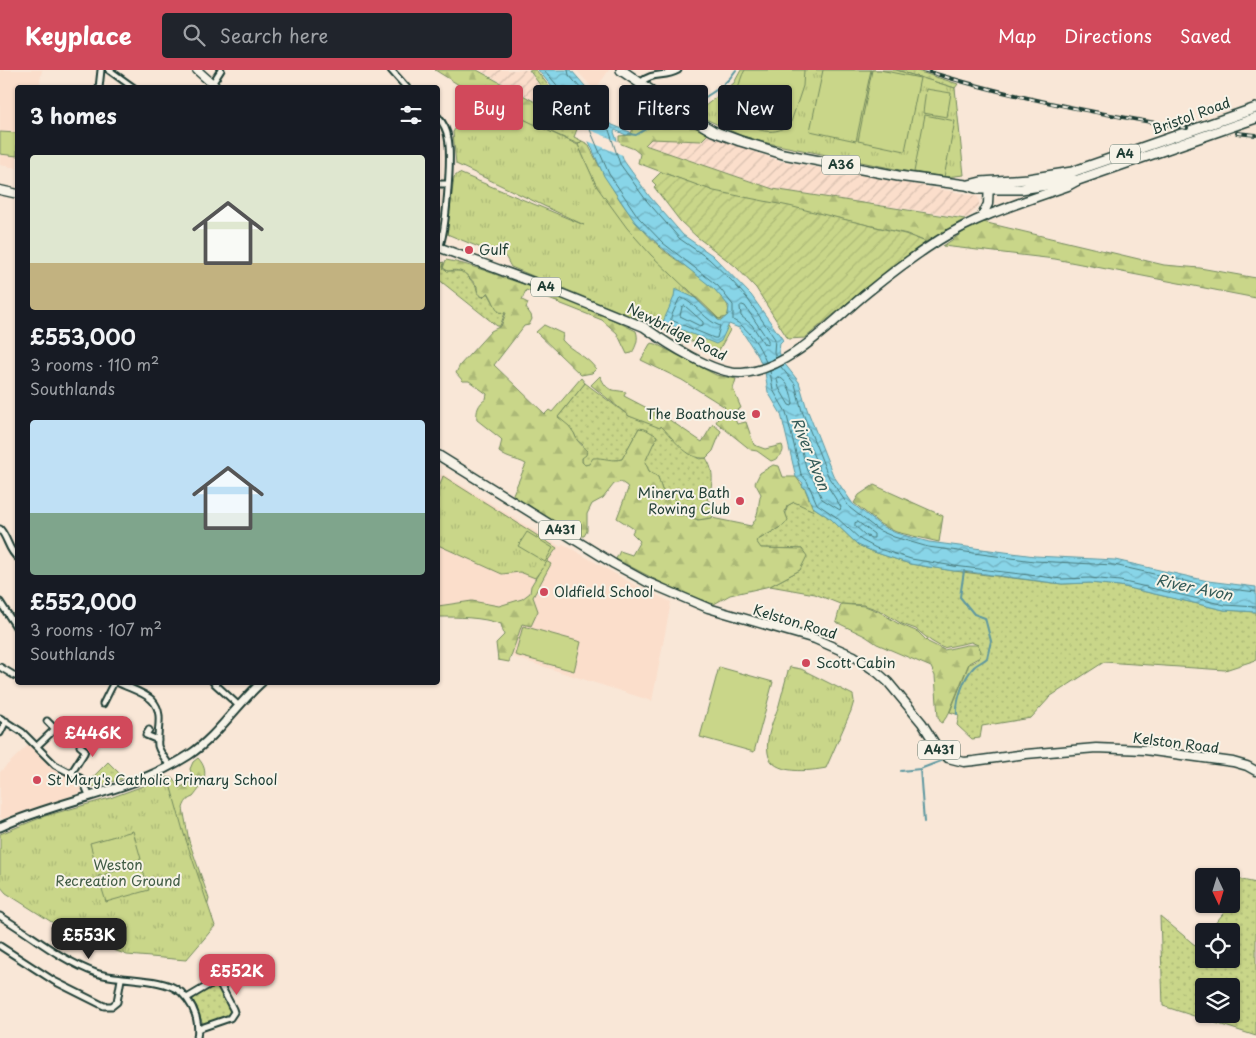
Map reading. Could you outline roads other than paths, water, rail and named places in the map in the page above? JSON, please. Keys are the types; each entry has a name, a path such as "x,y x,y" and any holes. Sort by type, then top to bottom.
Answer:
{"highway":[{"name":"A36","path":"621,70 677,110 713,131 740,142 783,154 898,176 966,185 979,189 989,186"},
{"name":"Bristol Road","path":"989,186 1072,172 1256,108"},
{"name":"Bristol Road","path":"989,186 1021,189 1078,180 1256,118"}],"main road":[{"path":"197,70 214,85"},
{"name":"A4","path":"982,216 1068,186 1078,180"},
{"path":"982,216 988,204 989,186"},
{"path":"0,190 15,193"},
{"path":"988,204 1001,209"},
{"name":"Newbridge Road","path":"440,250 520,277 644,327 659,338 718,369 738,373 762,368 795,353 869,291 939,240 982,216"},
{"name":"Kelston Road","path":"440,456 614,564 648,582 708,608 815,639 854,656 888,682 922,723 937,747 948,758 964,762 1026,754 1091,748 1114,748 1145,750 1233,762 1256,771"}],"street":[{"path":"99,85 100,70"},
{"path":"109,70 130,85"},
{"path":"215,85 222,70"},
{"path":"391,70 404,85"},
{"path":"640,83 650,76 672,73 678,70"},
{"path":"440,120 445,126 449,142 450,170 440,244"},
{"path":"440,184 448,184"},
{"path":"0,530 5,534 15,556"},
{"path":"0,602 15,625"},
{"path":"0,667 15,676"},
{"path":"103,704 113,685"},
{"path":"121,685 152,700 159,712 158,740 160,751 170,766"},
{"path":"216,685 238,705"},
{"path":"0,827 14,820 127,784 170,766 207,741 238,705 259,685"},
{"path":"0,718 22,732 48,760 72,772 83,781 89,795"},
{"path":"0,733 6,721"},
{"path":"47,721 61,735"},
{"path":"37,746 55,729"},
{"path":"149,730 146,735 158,740"},
{"path":"72,772 85,750 80,746"},
{"path":"0,916 63,958 98,974 121,979 168,984 187,998 195,1012 198,1029 197,1038"},
{"path":"0,946 54,981 104,1006 112,1006 117,1002 121,979"},
{"path":"187,998 209,984 217,983 221,986 233,1009 233,1016 230,1018 198,1029"}],"water":[{"path":"538,70 571,70 584,85 550,85"},
{"name":"River Avon","path":"609,123 619,128 619,130 630,132 631,134 626,135 615,130 614,132 624,161 650,197 683,235 712,255 751,295 783,340 780,343 779,352 784,363 799,382 807,409 833,475 853,504 881,526 896,533 929,542 1035,556 1115,560 1208,581 1256,587 1256,612 1224,610 1120,586 1090,583 1062,584 910,564 858,545 831,519 813,507 805,488 802,486 803,483 796,477 781,414 768,392 765,372 758,356 739,328 729,324 721,341 716,344 663,322 674,297 675,289 695,298 721,321 728,315 729,306 714,289 660,246 635,222 604,176 584,130 609,130"}],"waterway":[{"path":"708,95 725,83 736,70"},
{"path":"629,134 636,135 644,130"},
{"path":"957,714 959,696 964,683 970,671 987,658 991,641 985,618 974,614 960,597 964,571"},
{"path":"924,822 920,769 941,761"},
{"path":"901,771 920,769"}],"railway":[{"path":"923,70 955,80 1054,104 1187,128"},
{"path":"1237,133 1256,135"}],"place":[{"name":"Gulf","path":"469,250"},
{"name":"The Boathouse","path":"756,414"},
{"name":"Minerva Bath Rowing Club","path":"740,501"},
{"name":"Oldfield School","path":"544,592"},
{"name":"Scott Cabin","path":"806,663"},
{"name":"St Mary's Catholic Primary School","path":"37,780"}],"park label":[{"name":"Weston Recreation Ground","path":"118,874"}]}
